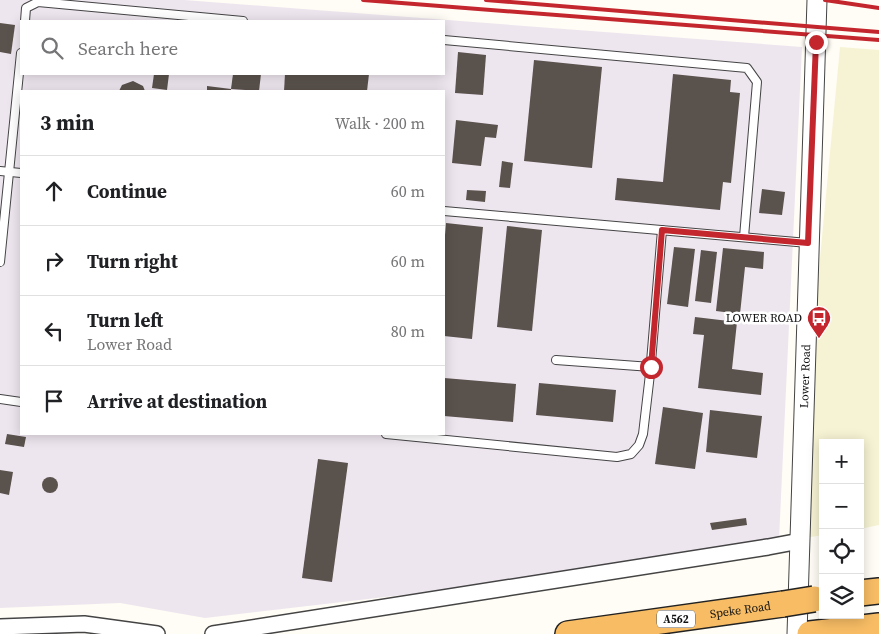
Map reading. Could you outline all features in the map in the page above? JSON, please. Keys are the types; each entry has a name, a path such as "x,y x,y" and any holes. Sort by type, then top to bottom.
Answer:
{"highway":[{"path":"864,593 879,591"},
{"name":"Speke Road","path":"568,634 819,599"},
{"path":"810,634 879,626"}],"street":[{"name":"Lower Road","path":"797,634 817,0"},
{"path":"213,634 800,541"},
{"path":"0,627 84,624 157,634"}],"lane":[{"path":"25,20 26,8 38,2 232,20"},
{"path":"445,40 747,68 757,82 744,237"},
{"path":"0,262 4,172 20,60"},
{"path":"4,172 20,173"},
{"path":"445,211 808,243"},
{"path":"396,435 617,457 631,454 639,445 643,434 651,367 662,230"},
{"path":"556,360 651,367"},
{"path":"0,399 20,402"}],"shaded area":[{"path":"0,0 184,0 802,47 779,540 428,592 205,618 120,603 0,608"},
{"path":"840,47 879,50 879,525 864,528 864,439 819,439 819,536 805,538 814,322"}],"building":[{"path":"0,23 15,25 11,54 0,52"},
{"path":"458,52 486,55 483,95 455,93"},
{"path":"534,60 602,67 592,168 524,161"},
{"path":"673,74 731,80 730,92 740,93 731,183 723,182 720,210 615,200 617,178 663,182"},
{"path":"154,75 169,75 167,90 152,88"},
{"path":"233,75 261,75 259,90 231,89"},
{"path":"285,75 369,75 367,90 284,90"},
{"path":"133,81 143,86 145,90 120,90 122,85"},
{"path":"207,86 231,89 231,90 207,90"},
{"path":"456,120 498,125 496,138 485,137 481,166 452,163"},
{"path":"502,161 513,163 510,188 499,187"},
{"path":"762,189 785,192 782,215 759,213"},
{"path":"467,190 486,191 485,202 466,200"},
{"path":"446,223 483,227 472,339 445,336"},
{"path":"507,226 542,230 532,331 497,327"},
{"path":"674,247 695,249 688,307 667,304"},
{"path":"723,248 764,252 763,269 745,267 740,314 716,311"},
{"path":"701,250 717,252 711,303 695,301"},
{"path":"695,317 737,322 732,369 763,373 761,395 698,388 704,335 693,334"},
{"path":"445,378 516,384 513,422 445,416"},
{"path":"539,383 616,390 613,422 536,415"},
{"path":"663,407 703,413 695,469 655,464"},
{"path":"710,410 762,416 757,458 706,452"},
{"path":"7,434 26,437 24,447 5,444"},
{"path":"318,459 348,463 332,582 302,578"},
{"path":"0,470 13,472 9,495 0,493"},
{"path":"47,477 53,477 58,482 56,491 47,493 42,488 42,482"},
{"path":"746,518 747,525 712,530 710,523"}],"railway":[{"path":"363,0 879,40"},
{"path":"486,0 879,32"},
{"path":"825,0 879,8"}],"place":[{"name":"LOWER ROAD","path":"819,339"}],"route":[{"path":"651,367 662,230 808,243 816,42"}]}
